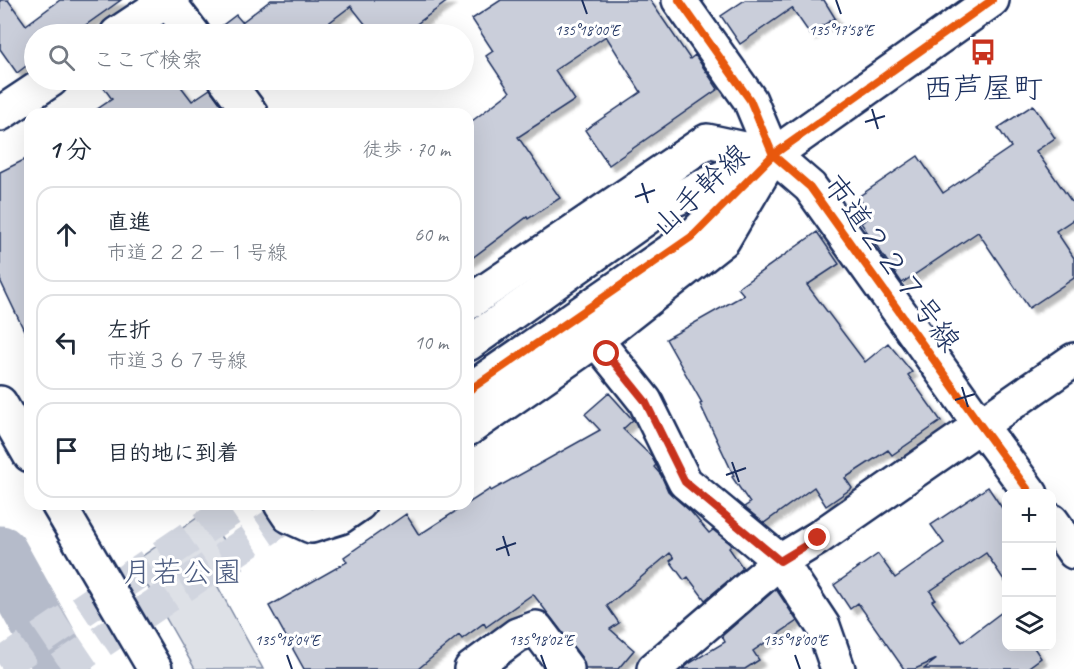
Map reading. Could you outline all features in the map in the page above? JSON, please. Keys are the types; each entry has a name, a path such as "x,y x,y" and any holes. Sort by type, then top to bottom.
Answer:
{"street":[{"path":"132,24 168,0 186,24"},
{"name":"市道２２７号線","path":"679,0 750,100 773,155 810,187 1027,489"},
{"name":"山手幹線","path":"474,387 694,235 773,155 992,0"},
{"path":"0,114 36,90"},
{"path":"233,90 247,108"},
{"path":"474,299 707,141 773,155 723,240 596,340 474,425"},
{"name":"山手幹線","path":"474,340 669,202 773,155"},
{"path":"596,340 645,401 685,482 780,561 823,626 838,669"},
{"path":"654,669 780,561 818,538 1074,360"},
{"path":"0,403 24,445"},
{"path":"62,510 155,669"},
{"path":"285,510 289,516 311,526 340,518 351,510"},
{"path":"1056,527 1074,552"},
{"path":"471,669 518,635 536,628 567,669"}],"green space":[{"name":"月若公園","path":"204,513 243,568 217,585 263,669 195,669 134,562"}],"building":[{"path":"0,0 8,0 25,24 24,68 17,73 0,49"},
{"path":"60,0 121,0 87,24 27,24"},
{"path":"271,0 449,0 417,24 365,24 351,6 327,24 224,24 236,15 242,22"},
{"path":"501,0 650,0 690,59 695,55 718,89 609,165 585,130 641,92 606,36 555,70 575,100 518,137 560,198 528,219 527,217 474,257 474,119 510,92 486,56 493,51 472,19"},
{"path":"745,0 824,0 835,18 810,34 792,8 740,44 721,16"},
{"path":"105,90 184,90 192,101 211,90 224,108 99,108 112,99"},
{"path":"1033,105 1055,138 1036,151 1074,205 1074,219 1056,231 1074,258 1074,278 1029,308 978,232 902,283 861,223 871,216 858,197 918,156 943,193 1011,147 998,128"},
{"path":"24,160 24,330 0,280 0,172"},
{"path":"817,232 839,264 807,285 865,362 888,343 912,372 908,375 941,421 892,455 888,450 845,478 852,488 826,506 814,487 764,523 744,507 750,503 732,477 734,476 700,404 702,403 666,339 744,295 738,288"},
{"path":"609,393 633,420 623,429 651,456 656,465 654,467 661,475 668,491 709,533 713,530 732,545 729,548 743,568 705,600 688,577 684,580 670,561 674,558 670,553 607,606 619,623 610,629 634,650 618,669 585,669 582,658 533,594 486,627 484,623 462,639 459,635 418,669 304,669 269,606 347,562 344,557 406,514 419,535 458,510 474,510 474,499 490,489 491,491 600,430 585,414"},
{"path":"988,487 1002,508 1002,577 986,553 930,591 935,599 932,601 962,642 1002,612 1002,651 1036,651 1041,658 1026,669 924,669 937,659 915,669 904,669 858,603 850,609 834,585 878,554 895,578 944,543 931,525"},
{"path":"776,589 797,621 753,651 759,660 745,669 683,669 725,642 722,636"}],"waterway":[{"path":"0,554 64,669"}],"tunnel":[{"path":"0,666 230,510"},
{"path":"61,669 295,510"}],"cycle path":[{"path":"679,0 750,100 773,155 810,187 1027,489"},
{"path":"474,387 694,235 773,155 992,0"}],"place":[{"name":"西芦屋町","path":"983,52"}],"route":[{"path":"607,354 645,401 685,482 780,561 818,538"}]}
